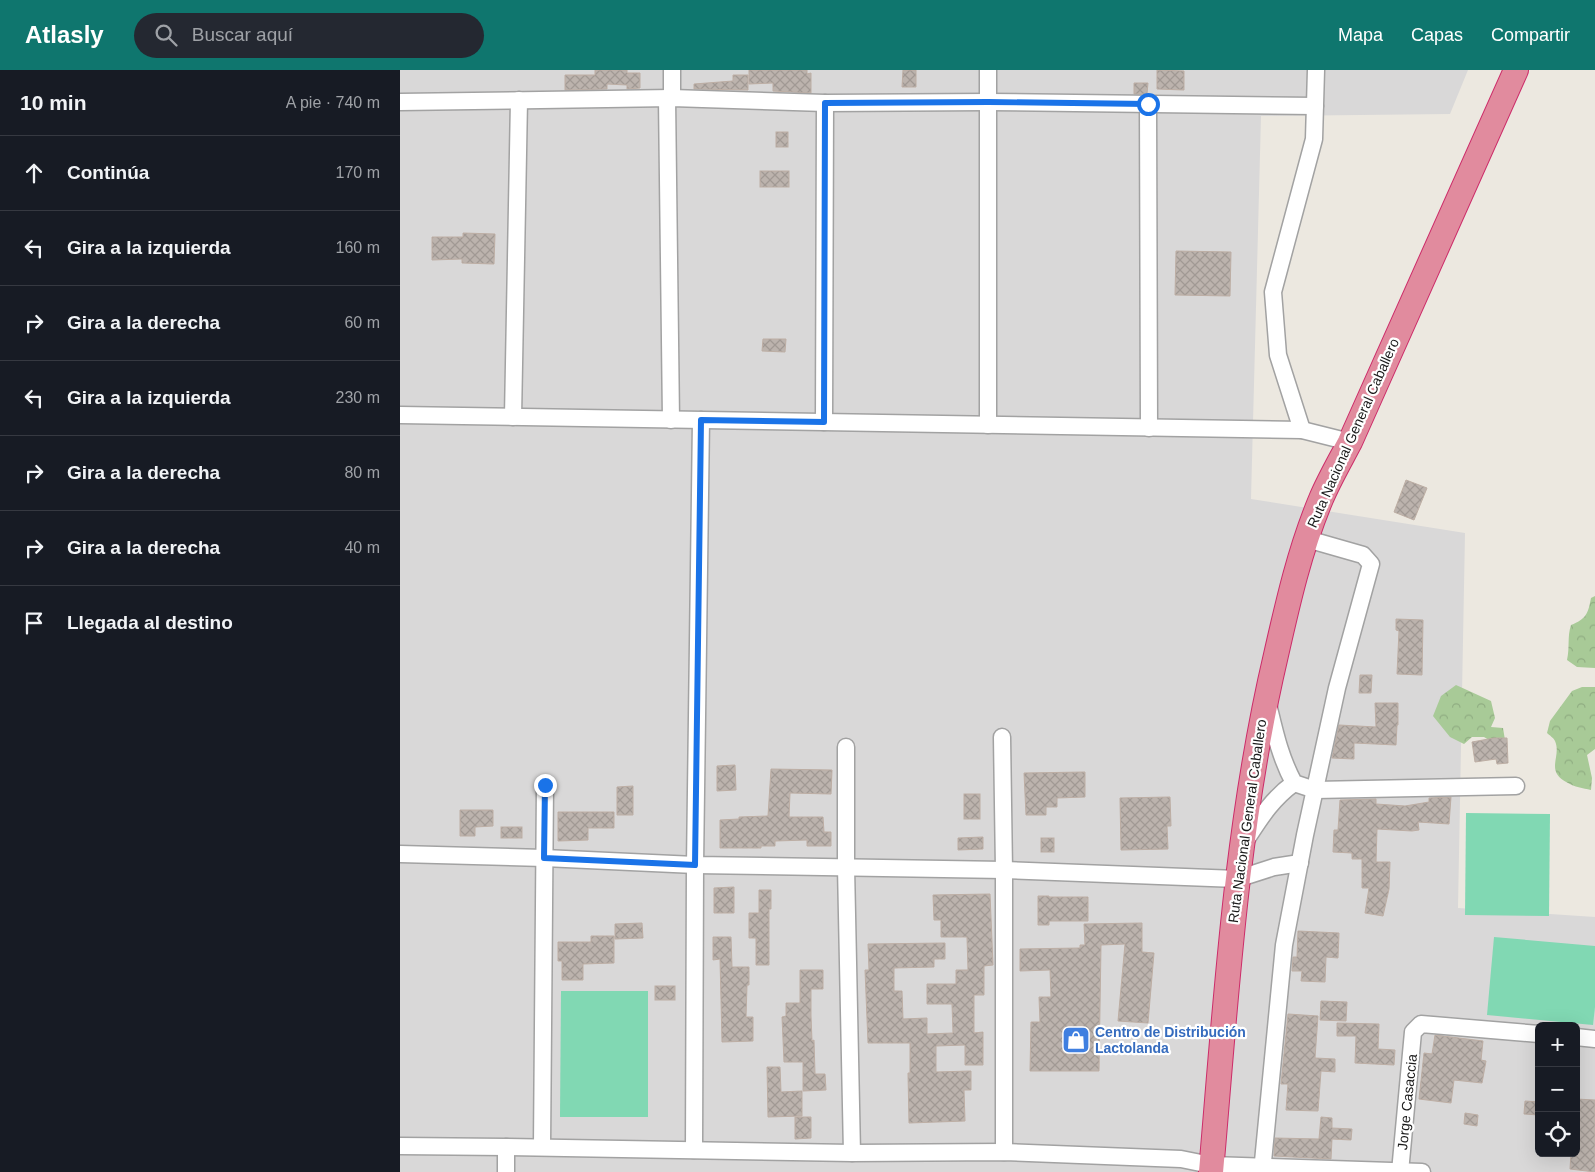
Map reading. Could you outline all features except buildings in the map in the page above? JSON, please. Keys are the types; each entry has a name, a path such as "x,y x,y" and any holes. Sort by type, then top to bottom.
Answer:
{"highway":[{"name":"Ruta Nacional General Caballero","path":"1211,1168 1241,849 1266,695 1295,572 1321,499 1350,442 1516,70"}],"street":[{"path":"671,420 670,98 672,70"},
{"path":"988,70 988,425"},
{"path":"1302,430 1278,355 1273,292 1314,139 1316,70"},
{"path":"400,102 670,98 825,103 988,102 1315,106"},
{"path":"513,417 519,100"},
{"path":"824,422 825,103"},
{"path":"1148,104 1149,428"},
{"path":"400,415 1302,430 1350,442"},
{"path":"694,1150 695,865 701,420"},
{"path":"1262,1169 1284,945 1337,688 1371,564 1363,555 1307,539"},
{"path":"1266,695 1277,743 1284,765 1294,783 1315,790 1516,786"},
{"path":"1002,737 1004,1152"},
{"path":"846,747 846,867 852,1153"},
{"path":"1241,849 1268,808 1277,797 1294,783"},
{"path":"542,1147 545,785"},
{"path":"400,854 695,865 1004,870 1237,879 1274,867 1300,863"},
{"name":"Jorge Casaccia","path":"1400,1171 1413,1032 1422,1024 1535,1034"},
{"path":"1580,1037 1595,1039"},
{"path":"400,1146 852,1153 1004,1152 1181,1159 1211,1168 1422,1172"},
{"path":"506,1147 506,1172"}],"shaded area":[{"path":"400,70 1468,70 1450,114 1261,116 1251,499 1465,533 1458,908 1595,917 1595,1172 400,1172"}],"green space":[{"path":"1595,596 1595,668 1577,667 1567,660 1571,625 1586,615 1591,598"},
{"path":"1456,685 1491,701 1495,718 1491,727 1503,728 1505,740 1494,743 1484,737 1472,737 1464,744 1450,737 1433,716 1441,696"},
{"path":"1582,687 1595,687 1595,749 1587,755 1592,778 1591,790 1570,784 1557,774 1555,764 1557,747 1554,740 1547,733 1550,721 1572,691"},
{"path":"1466,813 1550,814 1549,916 1465,915"},
{"path":"1494,937 1595,946 1595,1007 1593,1025 1580,1024 1580,1022 1487,1015"},
{"path":"561,991 648,991 648,1117 560,1117"}],"place":[{"name":"Centro de Distribución Lactolanda","path":"1076,1040"}],"route":[{"path":"545,785 544,858 695,865 701,420 824,422 825,103 988,102 1148,104"}]}
